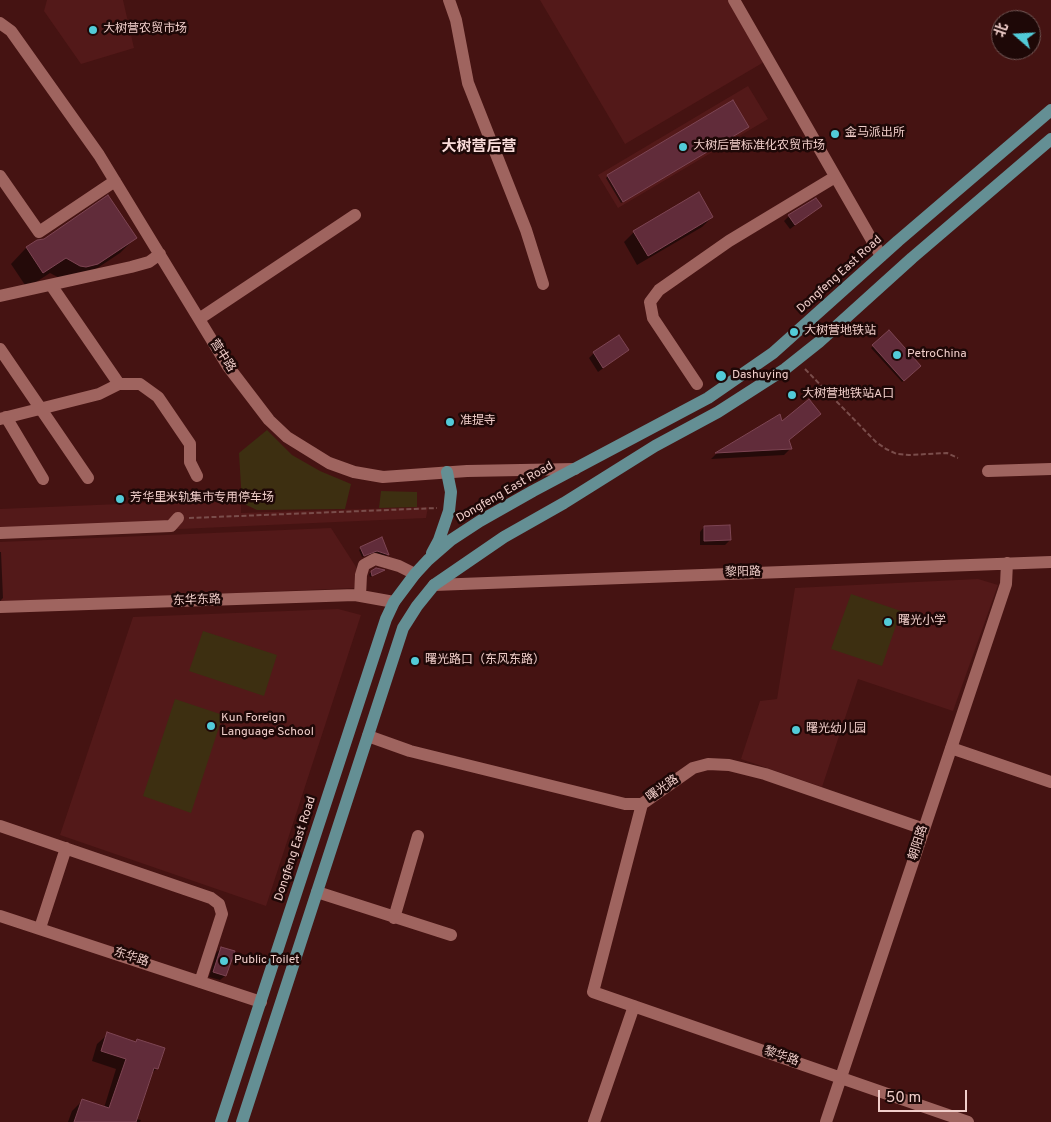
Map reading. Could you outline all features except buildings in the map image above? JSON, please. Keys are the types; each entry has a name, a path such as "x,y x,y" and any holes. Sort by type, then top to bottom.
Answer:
{"main road":[{"name":"Dongfeng East Road","path":"221,1122 386,619 394,602 416,574 428,560 451,540 480,521 708,398 773,353 881,256 1051,110"},
{"path":"242,1122 403,628 417,606 434,585 504,536 564,503 655,446 718,412 785,369 819,342 912,258 1051,139"},
{"path":"428,560 440,540 449,507 451,492 447,472"}],"street":[{"path":"449,0 456,20 468,83 526,230 543,284"},
{"path":"734,0 881,256"},
{"name":"营中路","path":"0,23 11,31 99,155 227,365 269,420 287,437 329,463 354,472 383,477 467,471 575,469"},
{"path":"0,176 39,232 115,181"},
{"path":"697,384 653,318 650,302 660,290 729,241 835,177"},
{"path":"199,319 355,215"},
{"path":"0,296 131,267 148,262 160,254"},
{"path":"51,285 119,384"},
{"path":"0,349 88,478"},
{"path":"43,479 3,418 99,394 119,384 140,384 158,397 190,444 190,462 198,476"},
{"path":"988,471 1051,469"},
{"path":"0,533 171,526 178,518"},
{"path":"360,596 361,575 364,565 375,559 399,566 416,574"},
{"name":"黎阳路","path":"434,585 1051,562"},
{"name":"朝阳路","path":"826,1122 1006,584 1007,563"},
{"name":"东华东路","path":"0,608 360,596 394,602"},
{"name":"曙光路","path":"368,736 410,750 625,804 642,804 693,768 708,764 729,765 765,774 924,829"},
{"path":"952,748 1051,782"},
{"name":"黎华路","path":"642,804 594,992 968,1122"},
{"path":"0,826 211,898 219,904 222,914 200,982"},
{"path":"394,918 418,836"},
{"path":"40,928 66,848"},
{"path":"317,892 451,935"},
{"name":"东华路","path":"0,916 261,1002"},
{"path":"594,1122 634,1006"}],"path":[{"path":"796,360 876,442 886,449 897,454 947,453 958,458"},
{"path":"178,518 449,507"}],"shaded area":[{"name":"大树营农贸市场","path":"47,0 123,0 134,48 81,64 44,11"},
{"path":"540,0 728,0 764,62 625,144"},
{"name":"大树后营标准化农贸市场","path":"748,86 768,119 618,208 598,175"},
{"path":"267,430 292,455 320,471 351,484 345,509 257,510 242,503 239,453"},
{"path":"381,491 417,492 417,507 379,508"},
{"path":"241,499 241,513 428,507 426,518 0,537 0,509"},
{"path":"331,528 358,570 354,588 0,603 0,542"},
{"name":"曙光小学","path":"978,579 998,585 953,711 858,679 822,787 741,759 760,701 777,699 795,588"},
{"path":"851,594 901,611 882,666 831,649"},
{"name":"Kun Foreign Language School","path":"338,609 361,615 266,906 60,835 133,617"},
{"path":"203,631 277,655 264,696 189,671"},
{"path":"175,699 223,715 191,813 143,796"}],"place":[{"name":"大树营农贸市场","path":"93,30"},
{"name":"金马派出所","path":"835,134"},
{"name":"大树后营标准化农贸市场","path":"683,147"},
{"name":"大树营地铁站","path":"794,332"},
{"name":"PetroChina","path":"897,355"},
{"name":"Dashuying","path":"721,376"},
{"name":"大树营地铁站A口","path":"792,395"},
{"name":"准提寺","path":"450,422"},
{"name":"芳华里米轨集市专用停车场","path":"120,499"},
{"name":"曙光小学","path":"888,622"},
{"name":"曙光路口（东风东路）","path":"415,661"},
{"name":"Kun Foreign Language School","path":"211,726"},
{"name":"曙光幼儿园","path":"796,730"},
{"name":"Public Toilet","path":"224,961"}],"district":[{"name":"大树营后营","path":"479,148"}]}
